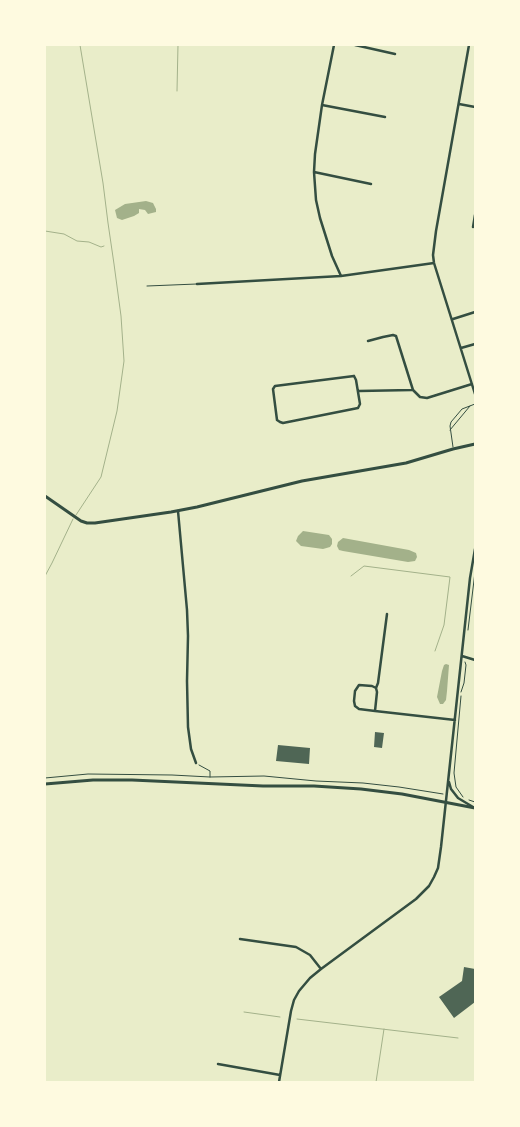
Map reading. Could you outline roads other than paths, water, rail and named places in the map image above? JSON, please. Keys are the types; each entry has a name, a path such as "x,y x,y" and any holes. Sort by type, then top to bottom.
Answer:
{"main road":[{"path":"45,496 81,521 95,523 178,511 302,481 406,463 475,444"},
{"path":"45,784 93,780 132,780 361,788 474,807"}],"street":[{"path":"334,45 322,105 314,172 316,200 320,218 332,256 341,276"},
{"path":"355,45 396,54"},
{"path":"469,45 433,255 475,394"},
{"path":"459,104 475,107"},
{"path":"322,105 385,117"},
{"path":"314,172 372,184"},
{"path":"473,228 475,215"},
{"path":"197,284 341,276 434,263"},
{"path":"452,319 475,312"},
{"path":"368,341 393,335 396,336 413,390 420,397 427,398 472,384"},
{"path":"461,348 475,344"},
{"path":"354,376 359,391 360,404 358,408 283,423 277,420 273,389 275,386 354,376"},
{"path":"359,391 413,390"},
{"path":"178,511 187,610 188,722 191,749 196,763"},
{"path":"280,1082 294,1000 299,991 321,969 416,899 429,886 438,868 475,549"},
{"path":"375,711 376,688 387,614"},
{"path":"464,656 475,660"},
{"path":"376,688 364,684 359,685 355,691 354,701 358,709 455,720"},
{"path":"448,780 455,795 474,807"},
{"path":"240,939 296,947 310,955 321,969"},
{"path":"218,1064 280,1075"}],"lane":[{"path":"147,286 197,284"},
{"path":"453,449 450,424 462,409 475,404"},
{"path":"450,430 470,406"}],"waterway":[{"path":"76,515 101,477 117,411 124,361 121,316 103,183 80,45"},
{"path":"177,91 178,45"},
{"path":"45,231 64,234 77,241 89,242 101,247 104,246"},
{"path":"45,576 73,519"},
{"path":"351,576 364,566 450,577 444,625 435,651"},
{"path":"244,1012 280,1017"},
{"path":"297,1019 458,1038"},
{"path":"376,1082 384,1029"}]}
